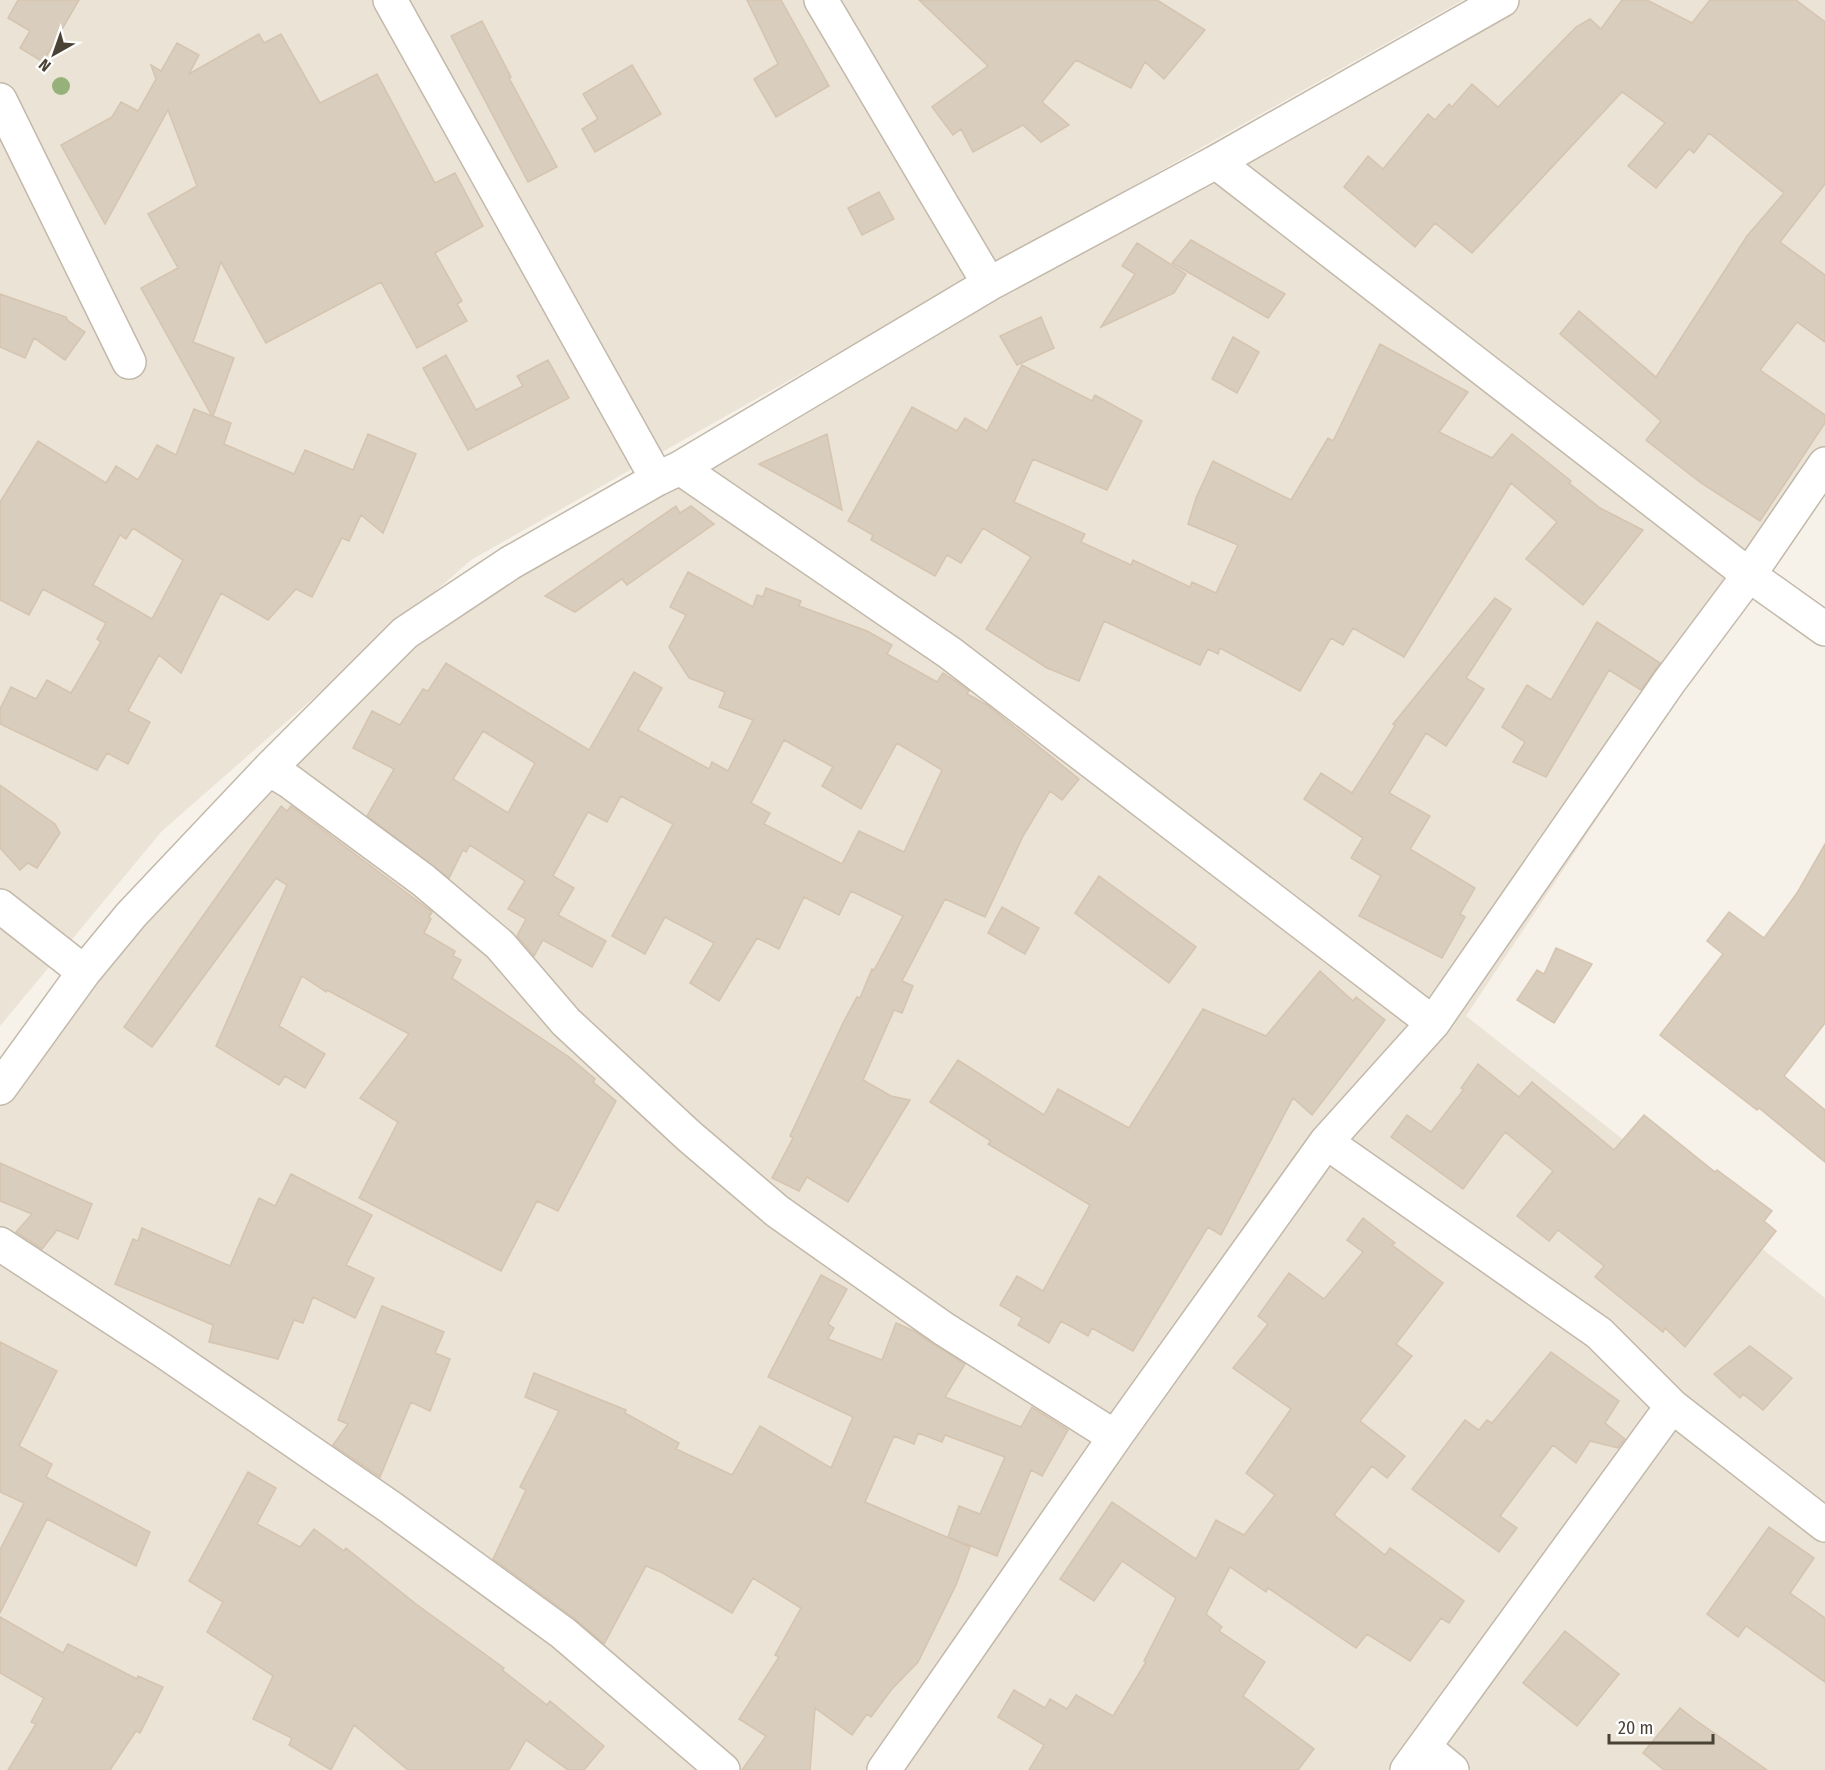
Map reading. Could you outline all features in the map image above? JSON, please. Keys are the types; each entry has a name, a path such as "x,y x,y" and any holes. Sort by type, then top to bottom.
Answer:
{"street":[{"path":"390,0 669,473 950,653 1433,1023"},
{"path":"820,0 989,284"},
{"path":"0,1088 84,972 131,915 269,769 405,633 510,563 669,473 989,284 1216,162 1502,0"},
{"path":"0,100 129,362"},
{"path":"1216,162 1749,575 1825,629"},
{"path":"884,1770 1115,1437 1326,1142 1433,1023 1669,682 1749,575 1825,464"},
{"path":"269,769 289,781 423,880 500,945 566,1022 689,1136 777,1211 944,1329 1115,1437"},
{"path":"0,906 84,972"},
{"path":"1326,1142 1599,1333 1672,1406 1825,1525"},
{"path":"0,1244 172,1357 390,1507 563,1633 723,1770"},
{"path":"1452,1770 1416,1759 1672,1406"}],"shaded area":[{"path":"0,0 1463,0 471,560 162,831 0,1026"},
{"path":"1495,0 1825,0 1825,476 1466,1016 1825,1298 1825,1770 0,1770 0,1080 408,634"}],"building":[{"path":"18,0 79,0 43,62 20,48 30,31 8,18"},
{"path":"747,0 781,0 829,86 776,117 754,79 778,64"},
{"path":"919,0 1157,0 1205,30 1164,79 1145,62 1131,88 1076,60 1042,102 1069,125 1041,142 1023,125 973,152 961,129 953,135 932,107 988,66"},
{"path":"1622,0 1647,0 1692,23 1710,0 1796,0 1825,22 1825,184 1780,242 1825,275 1825,342 1797,322 1760,370 1825,415 1825,423 1760,521 1701,483 1646,440 1661,421 1560,334 1579,311 1656,377 1747,236 1784,193 1709,133 1694,153 1689,149 1656,188 1628,166 1665,123 1622,92 1472,253 1435,223 1415,247 1344,187 1368,156 1383,169 1428,114 1435,120 1449,104 1452,107 1472,84 1498,107 1576,27 1590,19 1601,29"},
{"path":"482,21 511,77 509,78 557,167 528,182 451,36"},
{"path":"259,34 264,43 281,34 320,103 377,74 435,183 455,173 483,226 435,253 462,301 457,304 467,321 417,348 381,282 266,343 221,262 193,342 234,358 213,416 231,423 224,444 294,474 305,450 353,470 368,434 416,454 383,533 361,515 349,541 342,538 312,597 296,589 268,620 221,593 181,673 159,655 128,711 150,722 128,764 107,753 97,770 0,724 0,709 11,687 36,699 47,680 71,693 101,642 97,639 106,623 43,589 29,615 0,600 0,502 38,441 106,483 116,466 138,480 157,445 176,455 194,409 212,416 141,288 178,268 148,214 197,186 168,110 105,224 61,145 112,117 121,102 138,111 156,79 151,65 161,71 177,43 199,55 189,74","holes":["133,528 183,560 152,619 93,585 120,535 126,539"]},
{"path":"632,65 661,114 595,152 582,129 598,119 583,94"},
{"path":"879,192 894,219 862,235 848,208"},
{"path":"1191,240 1285,294 1268,318 1172,263"},
{"path":"1137,243 1186,274 1174,293 1101,327 1135,274 1122,266"},
{"path":"0,294 66,317 68,321 85,332 65,360 34,338 25,358 0,347"},
{"path":"1041,317 1054,348 1017,365 1000,336"},
{"path":"1233,337 1259,352 1237,393 1212,379"},
{"path":"1380,344 1468,392 1439,432 1492,458 1512,434 1571,481 1569,483 1600,508 1643,530 1583,605 1526,559 1557,522 1511,483 1404,657 1353,628 1343,645 1331,638 1300,691 1220,648 1218,654 1208,649 1200,665 1104,621 1079,681 1047,668 986,629 1031,557 983,528 961,563 947,555 935,576 871,540 873,535 848,521 912,407 957,431 965,418 987,431 1022,365 1092,401 1095,395 1142,421 1107,490 1033,459 1014,502 1085,534 1081,542 1131,565 1133,560 1190,587 1192,582 1216,593 1238,545 1188,524 1196,498 1213,461 1291,500 1328,438 1333,441"},
{"path":"446,355 476,410 523,386 517,376 548,360 569,398 468,450 423,368"},
{"path":"827,434 842,510 759,464"},
{"path":"676,506 680,513 691,506 714,524 627,585 622,579 575,612 545,596"},
{"path":"688,572 753,607 757,595 763,597 766,588 801,601 799,606 867,631 892,645 887,654 937,682 943,673 969,691 967,694 987,705 1079,779 1062,800 1050,791 1023,836 985,917 945,899 902,981 913,986 902,1013 894,1010 863,1080 891,1096 910,1100 848,1202 807,1177 799,1191 772,1178 793,1138 790,1136 843,1023 857,997 860,998 872,969 874,970 903,916 851,891 839,915 804,897 779,949 757,938 719,1001 690,983 714,943 665,917 645,954 612,936 673,824 621,796 607,822 588,812 553,876 574,888 558,915 606,941 592,967 543,940 534,956 517,936 526,919 508,909 525,881 470,845 466,852 463,850 449,878 367,816 394,769 353,748 372,711 400,725 423,689 428,691 446,663 589,750 634,672 662,688 638,730 709,769 712,762 728,771 753,720 719,707 725,692 689,678 669,647 686,615 670,607","holes":["483,731 535,763 508,813 453,779","784,740 833,767 822,786 861,809 897,743 942,770 904,852 859,831 842,864 764,824 770,813 751,803"]},
{"path":"1495,598 1511,609 1466,678 1484,689 1446,746 1426,733 1389,793 1430,816 1410,849 1475,888 1460,914 1465,917 1442,958 1359,916 1381,876 1351,858 1363,838 1304,799 1321,773 1352,793 1395,726 1393,724"},
{"path":"1597,622 1660,663 1641,690 1609,670 1546,777 1513,762 1525,742 1502,727 1527,685 1551,700"},
{"path":"0,785 55,824 60,833 37,868 28,863 20,870 0,848"},
{"path":"281,806 287,811 291,806 432,912 424,933 455,951 453,956 461,960 452,978 569,1057 595,1079 593,1082 616,1101 558,1211 537,1201 501,1271 359,1198 398,1122 360,1098 409,1034 327,990 326,992 302,976 279,1026 325,1054 305,1088 285,1076 279,1085 216,1046 287,885 276,878 152,1047 124,1027"},
{"path":"1825,844 1825,1023 1784,1076 1825,1110 1825,1162 1759,1108 1757,1110 1660,1035 1723,954 1707,941 1729,912 1764,938 1797,893"},
{"path":"1099,876 1196,947 1169,983 1075,913"},
{"path":"1002,907 1039,928 1025,954 988,933"},
{"path":"1556,948 1592,964 1554,1023 1517,1000 1537,970 1544,974"},
{"path":"1320,971 1353,1001 1356,997 1385,1020 1312,1115 1293,1098 1221,1235 1208,1227 1133,1351 1092,1328 1088,1336 1061,1321 1049,1343 1018,1325 1022,1318 1000,1305 1017,1276 1043,1291 1090,1205 988,1144 991,1141 930,1102 958,1060 1044,1115 1058,1089 1129,1128 1203,1009 1266,1036"},
{"path":"1478,1064 1519,1097 1532,1082 1614,1150 1644,1115 1715,1172 1717,1170 1772,1211 1764,1221 1776,1231 1685,1347 1665,1328 1663,1332 1595,1277 1604,1266 1558,1230 1549,1241 1517,1216 1553,1171 1505,1132 1463,1189 1391,1137 1407,1115 1431,1132 1464,1089 1461,1088"},
{"path":"0,1163 92,1204 78,1239 57,1230 42,1249 16,1232 32,1214 0,1201"},
{"path":"291,1174 372,1215 346,1265 374,1278 355,1318 313,1297 303,1323 294,1320 278,1359 209,1342 213,1325 115,1284 133,1239 138,1241 142,1228 230,1266 259,1198 275,1206"},
{"path":"1363,1218 1395,1243 1392,1245 1443,1283 1396,1344 1412,1356 1360,1421 1405,1456 1387,1478 1372,1466 1334,1515 1385,1555 1390,1548 1464,1601 1449,1623 1441,1618 1410,1661 1367,1634 1356,1648 1268,1588 1266,1592 1230,1567 1206,1614 1222,1627 1219,1631 1265,1662 1243,1696 1314,1749 1298,1770 1029,1770 1044,1745 998,1717 1014,1690 1045,1708 1050,1699 1067,1709 1076,1695 1113,1716 1146,1662 1144,1661 1176,1598 1122,1561 1094,1601 1060,1579 1112,1502 1196,1559 1216,1520 1244,1535 1275,1495 1246,1473 1291,1409 1233,1368 1268,1324 1258,1316 1289,1273 1324,1299 1363,1252 1347,1240"},
{"path":"821,1275 847,1289 828,1324 834,1328 828,1339 882,1360 896,1323 914,1331 965,1364 945,1397 1021,1427 1032,1407 1068,1430 1042,1476 1031,1470 997,1556 948,1537 959,1506 980,1514 1005,1457 945,1435 942,1442 918,1433 914,1444 894,1436 865,1502 970,1547 956,1585 918,1662 892,1689 871,1717 867,1714 852,1735 815,1708 810,1770 742,1770 766,1736 739,1719 779,1657 775,1655 801,1608 753,1578 732,1613 661,1572 646,1566 604,1644 574,1618 493,1559 526,1490 520,1487 559,1411 525,1397 534,1373 626,1410 625,1413 679,1443 676,1449 732,1475 760,1426 831,1468 853,1417 768,1377"},
{"path":"382,1306 444,1332 435,1353 450,1359 430,1411 411,1402 380,1477 333,1445 348,1424 338,1420"},
{"path":"0,1342 57,1371 19,1446 52,1464 46,1477 150,1532 136,1566 47,1519 0,1613 0,1550 24,1503 0,1492"},
{"path":"1750,1346 1792,1378 1763,1410 1743,1394 1740,1398 1714,1374"},
{"path":"1551,1352 1619,1401 1605,1423 1625,1439 1618,1448 1590,1441 1576,1463 1553,1445 1500,1516 1517,1528 1499,1552 1412,1489 1465,1420 1479,1430 1487,1420 1492,1423"},
{"path":"248,1472 276,1488 257,1524 300,1547 314,1529 344,1551 346,1548 416,1604 504,1668 502,1670 547,1705 550,1701 604,1746 584,1770 568,1770 526,1740 509,1770 408,1770 354,1725 331,1770 289,1745 292,1738 253,1719 273,1676 207,1632 223,1602 189,1581"},
{"path":"1769,1527 1814,1558 1790,1593 1825,1618 1825,1682 1746,1626 1738,1637 1707,1614"},
{"path":"0,1617 63,1653 68,1644 137,1679 138,1676 163,1687 140,1733 136,1731 110,1770 8,1770 36,1724 31,1722 44,1698 0,1673"},
{"path":"1565,1631 1619,1674 1577,1726 1523,1683"},
{"path":"1680,1708 1767,1770 1664,1770 1643,1753"}]}
